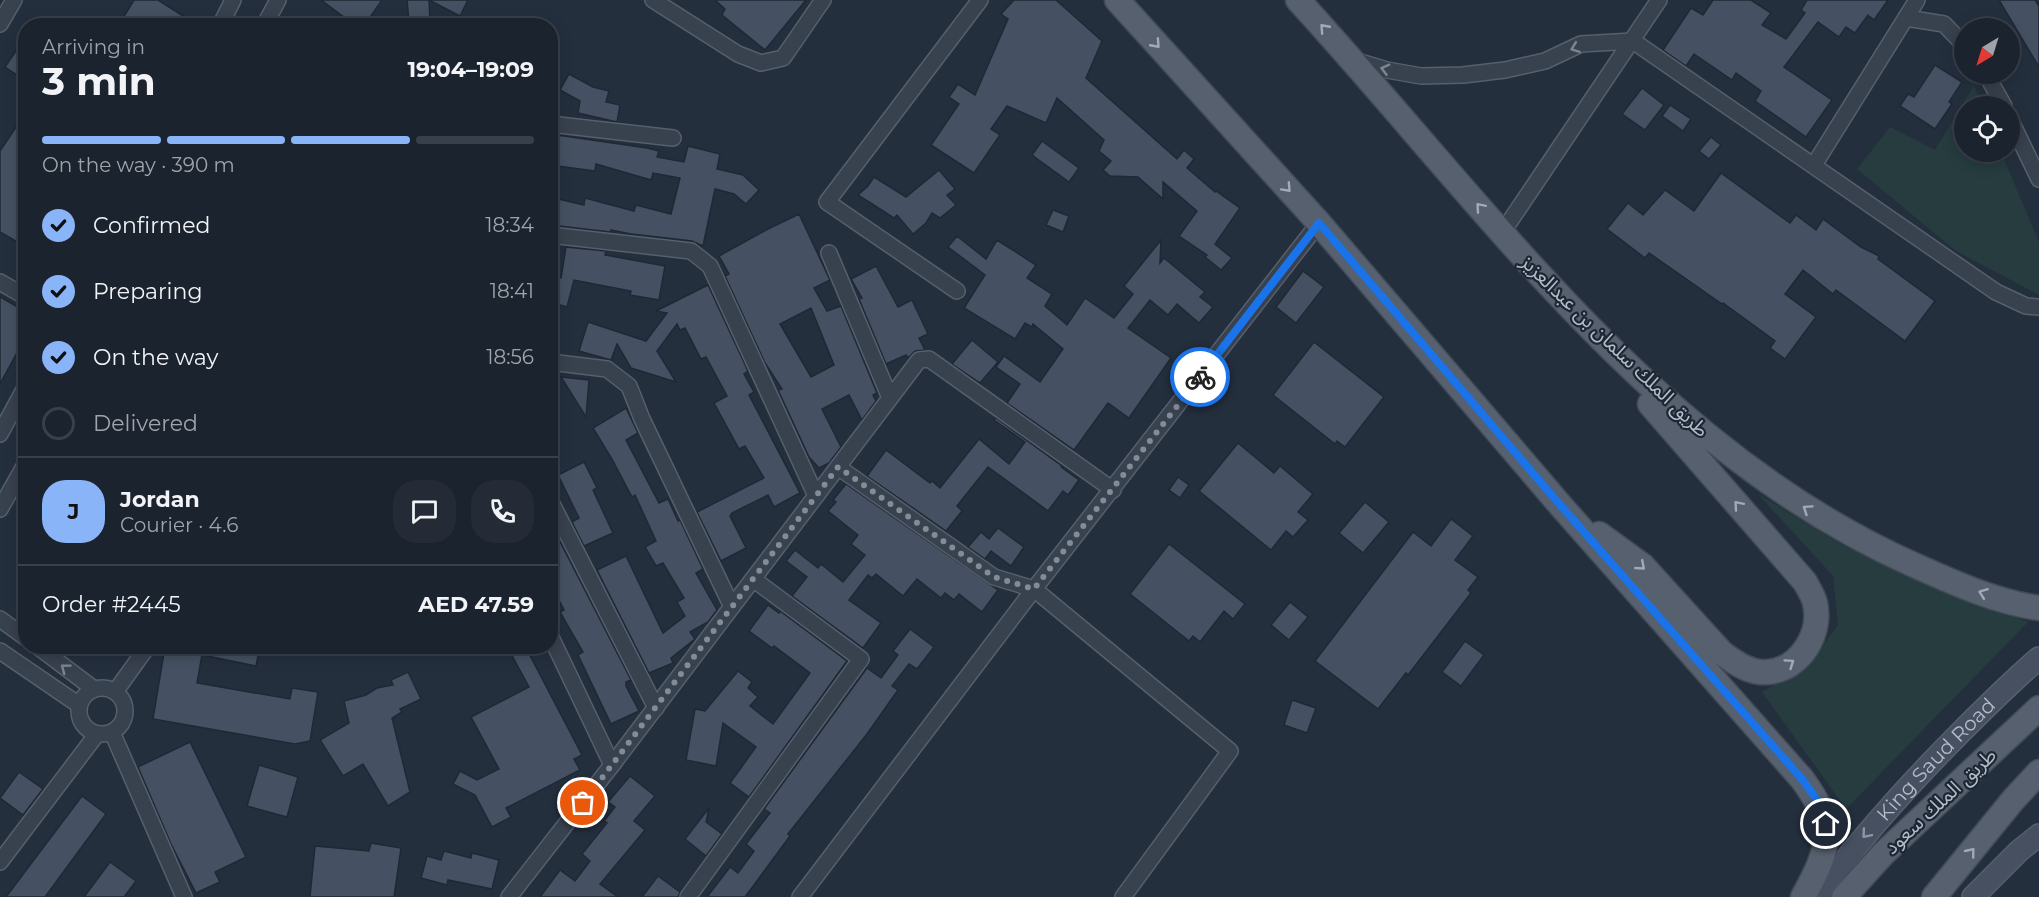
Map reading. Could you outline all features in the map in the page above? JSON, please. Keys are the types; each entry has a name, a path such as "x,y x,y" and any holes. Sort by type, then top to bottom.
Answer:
{"main road":[{"path":"1117,0 1319,223 1561,506 1802,779 1817,800 1826,824 1821,865 1803,897"},
{"name":"طريق الملك سلمان بن عبدالعزيز","path":"1298,0 1538,274 1669,404 1729,453 1816,514 1878,549 1993,597 2039,608"},
{"path":"1538,274 1804,582 1815,601 1817,617 1815,631 1809,644 1798,658 1783,669 1767,673 1750,670 1735,663 1722,653 1643,566 1561,506"},
{"name":"King Saud Road","path":"1817,897 1843,861 1910,782 2015,678 2039,658"},
{"name":"طريق الملك سعود","path":"1844,897 1883,854 2039,708"},
{"path":"1934,897 2013,800 2039,772"},
{"path":"1973,897 2019,851 2039,835"}],"street":[{"path":"0,24 14,0"},
{"path":"224,18 233,0"},
{"path":"268,18 278,0"},
{"path":"653,0 738,54 761,63 783,58 823,0"},
{"path":"957,291 827,202 980,0"},
{"path":"1502,233 1659,0"},
{"path":"1814,165 1917,0"},
{"path":"1906,18 1944,24 1954,34"},
{"path":"1350,58 1387,70 1421,76 1464,75 1505,70 1545,61 1581,44 1633,41 1996,292 2026,306 2039,307"},
{"path":"558,125 673,138"},
{"path":"2020,140 2039,179"},
{"path":"800,897 1034,589 1319,223"},
{"path":"558,236 691,251 710,266 816,496"},
{"path":"829,253 890,399"},
{"path":"0,282 18,292"},
{"path":"509,897 656,708 919,360 929,359 1113,490"},
{"path":"558,363 607,369 629,386 642,419 732,607"},
{"path":"0,434 18,401"},
{"path":"838,467 994,577 1034,589 1230,751 1123,897"},
{"path":"0,509 18,477"},
{"path":"558,516 656,708"},
{"path":"688,897 861,659 753,579"},
{"path":"0,619 18,632"},
{"path":"0,651 79,705"},
{"path":"558,652 612,765"},
{"path":"47,654 93,689"},
{"path":"115,692 142,654"},
{"path":"0,862 105,733 123,720 125,712 120,697 108,689 93,689 87,693 79,705 80,719 84,726 105,733 184,897"}],"green space":[{"path":"1974,85 1979,96 1967,96"},
{"path":"1954,118 1954,162 2005,162 2039,242 2039,295 1956,251 1857,169 1890,127 1935,150"},
{"path":"1758,494 1844,546 2028,622 1846,809 1762,692 1809,664 1838,625 1833,576"}],"building":[{"path":"134,0 158,0 186,18 123,18"},
{"path":"321,0 382,0 370,18 345,18"},
{"path":"407,0 429,0 430,18 409,18"},
{"path":"429,0 468,0 460,16"},
{"path":"715,0 806,0 765,50 722,15 725,9"},
{"path":"1014,0 1056,0 1102,41 1086,78 1177,159 1184,150 1194,159 1187,168 1215,192 1240,208 1215,244 1232,258 1221,270 1205,257 1207,255 1179,236 1197,211 1163,182 1163,199 1138,177 1110,176 1103,170 1111,161 1099,151 1104,140 1057,98 1046,123 1007,106 991,129 1000,135 974,173 931,145 959,104 949,97 958,84 975,95 1008,19 1001,14"},
{"path":"1713,0 1751,0 1771,13 1762,25 1786,39 1805,13 1801,10 1807,0 1888,0 1874,20 1868,15 1855,33 1846,27 1839,37 1818,22 1784,67 1832,100 1806,137 1755,101 1761,91 1736,73 1732,80 1694,54 1686,66 1663,50 1691,8 1703,15"},
{"path":"1999,0 2035,0 2039,6 2039,67 2020,35 2020,18 2010,18"},
{"path":"18,48 18,76 5,67"},
{"path":"1935,65 1954,77 1954,84 1961,84 1949,102 1952,104 1935,129 1900,106 1908,94 1914,97"},
{"path":"569,74 593,87 609,91 606,102 620,105 617,122 578,113 580,101 560,90"},
{"path":"1642,88 1664,105 1645,130 1622,114"},
{"path":"1670,105 1691,119 1683,131 1662,116"},
{"path":"18,124 18,242 0,232 0,151"},
{"path":"558,135 647,148 659,151 657,157 684,162 688,146 720,154 717,169 743,175 759,190 746,204 734,194 715,189 703,246 692,241 611,230 611,232 558,226 558,199 584,205 585,198 634,211 636,205 671,214 680,178 653,173 651,180 596,164 595,171 558,166"},
{"path":"1711,137 1721,145 1709,159 1699,151"},
{"path":"1042,141 1079,168 1069,182 1032,155"},
{"path":"939,170 955,189 947,195 956,205 940,218 932,213 926,223 913,234 897,215 894,218 858,195 874,177 906,197"},
{"path":"1721,173 1790,223 1796,215 1816,230 1823,219 1861,247 1879,256 1878,259 1935,301 1905,341 1836,290 1833,294 1803,270 1785,294 1816,317 1785,359 1770,348 1775,341 1723,303 1649,253 1645,258 1607,229 1628,203 1643,215 1665,190 1694,211"},
{"path":"1053,210 1069,216 1063,232 1046,225"},
{"path":"799,214 830,280 814,288 827,311 841,306 877,393 873,395 876,401 862,420 849,395 822,409 841,447 829,463 819,468 809,457 778,390 782,389 765,363 725,276 729,274 719,256","holes":["811,308 834,365 811,377 780,324"]},
{"path":"957,236 986,259 997,240 1036,265 1027,278 1052,294 1045,306 1067,325 1085,298 1114,318 1133,294 1124,286 1161,240 1160,263 1164,258 1205,292 1200,297 1213,307 1199,323 1177,304 1168,315 1150,300 1128,328 1171,358 1129,418 1108,403 1074,450 1007,403 1020,384 996,367 1004,356 1040,382 1063,349 1033,324 1032,327 1025,323 1015,339 964,308 985,275 948,247"},
{"path":"566,247 606,251 605,255 665,266 659,300 630,295 631,291 574,280 567,307 558,304 558,277 561,278"},
{"path":"876,266 898,307 912,300 928,334 919,338 925,350 915,351 908,358 906,355 886,364 859,299 862,298 851,279"},
{"path":"1303,271 1324,287 1296,323 1276,307"},
{"path":"708,285 748,371 744,374 754,392 749,395 800,493 774,507 768,495 732,513 730,516 746,548 721,561 697,512 764,478 745,446 739,449 714,403 727,396 706,357 701,359 685,328 680,330 677,324 657,351 676,382 631,368 617,344 611,360 579,351 588,322 646,341 667,313 656,311"},
{"path":"0,297 18,308 18,351 0,384"},
{"path":"972,340 998,362 980,383 952,364"},
{"path":"1314,342 1384,397 1345,447 1337,441 1335,444 1273,395"},
{"path":"561,377 589,380 586,417"},
{"path":"626,408 638,433 626,440 659,503 668,499 678,521 680,520 703,569 696,573 717,610 708,622 690,632 695,639 671,658 673,663 649,673 597,570 626,556 663,633 685,616 677,602 684,598 663,563 656,566 645,547 656,541 635,495 632,497 593,428"},
{"path":"996,418 1079,480 1068,495 1063,491 1048,511 988,467 957,506 962,511 946,531 867,476 886,450 940,488 979,439 1009,464 1025,442 994,420"},
{"path":"1238,443 1274,473 1280,466 1313,494 1298,512 1308,520 1293,537 1286,531 1271,550 1199,491"},
{"path":"584,462 597,488 593,490 613,533 584,546 572,522 579,518 558,475"},
{"path":"1178,477 1189,485 1180,498 1169,490"},
{"path":"846,484 998,590 982,612 959,594 954,600 945,593 941,598 917,579 903,596 876,574 872,578 868,575 849,600 881,623 863,648 792,596 807,577 786,561 795,550 818,568 821,564 843,582 865,555 851,544 858,535 828,511 836,502 833,500"},
{"path":"1365,502 1389,522 1363,553 1339,533"},
{"path":"1451,519 1473,536 1455,560 1478,577 1468,590 1471,593 1408,675 1406,673 1378,709 1315,661 1413,532 1431,546"},
{"path":"998,528 1024,547 1011,566 991,551 985,559 968,547 981,532 989,539"},
{"path":"558,538 631,680 626,682 626,686 639,711 611,724 578,655 583,652 560,612 564,610 558,598"},
{"path":"1169,544 1245,604 1233,619 1224,611 1200,642 1193,636 1189,641 1130,594"},
{"path":"1290,602 1308,617 1289,640 1271,625"},
{"path":"768,605 779,613 780,611 847,661 749,797 730,783 756,747 723,723 716,766 686,760 695,709 705,711 738,671 752,682 748,688 758,697 750,706 773,724 810,673 774,646 772,648 749,631"},
{"path":"910,629 934,647 917,669 909,664 892,686 898,690 867,734 788,834 790,836 745,897 707,897 730,867 738,873 754,851 746,844 770,813 764,809 867,668 881,678 898,655 893,651"},
{"path":"1465,641 1484,655 1461,686 1442,672"},
{"path":"164,654 258,654 256,666 202,655 197,683 290,699 292,688 318,692 310,741 295,744 153,719"},
{"path":"511,654 529,654 582,755 574,759 580,770 506,808 511,817 492,827 475,795 453,784 460,771 477,780 499,769 471,717 529,687"},
{"path":"408,672 421,699 400,709 402,712 392,718 410,792 388,806 363,764 343,776 320,740 349,723 344,701 366,695 377,688 393,685 391,680"},
{"path":"1292,700 1316,708 1307,733 1284,725"},
{"path":"190,742 246,857 215,872 220,882 196,893 171,844 138,767"},
{"path":"259,765 298,777 287,817 247,806"},
{"path":"19,772 43,789 23,815 0,798"},
{"path":"630,776 655,796 634,821 645,830 600,884 618,897 540,897 560,870 575,881 590,861 582,854 607,823 604,821 615,807 608,802"},
{"path":"82,796 106,814 45,897 6,897"},
{"path":"709,808 706,822 722,834 706,856 685,839"},
{"path":"371,843 401,848 394,897 310,897 315,846 369,851"},
{"path":"444,851 471,858 472,853 499,860 492,889 448,880 447,885 421,878 427,856 441,860"},
{"path":"110,862 136,881 124,897 84,897"},
{"path":"658,876 680,892 678,897 642,897"}],"way so far":[{"path":"583,803 838,467 994,577 1034,589 1200,377"}],"route":[{"path":"1200,377 1319,223 1561,506 1802,779 1817,800 1826,824"}]}
